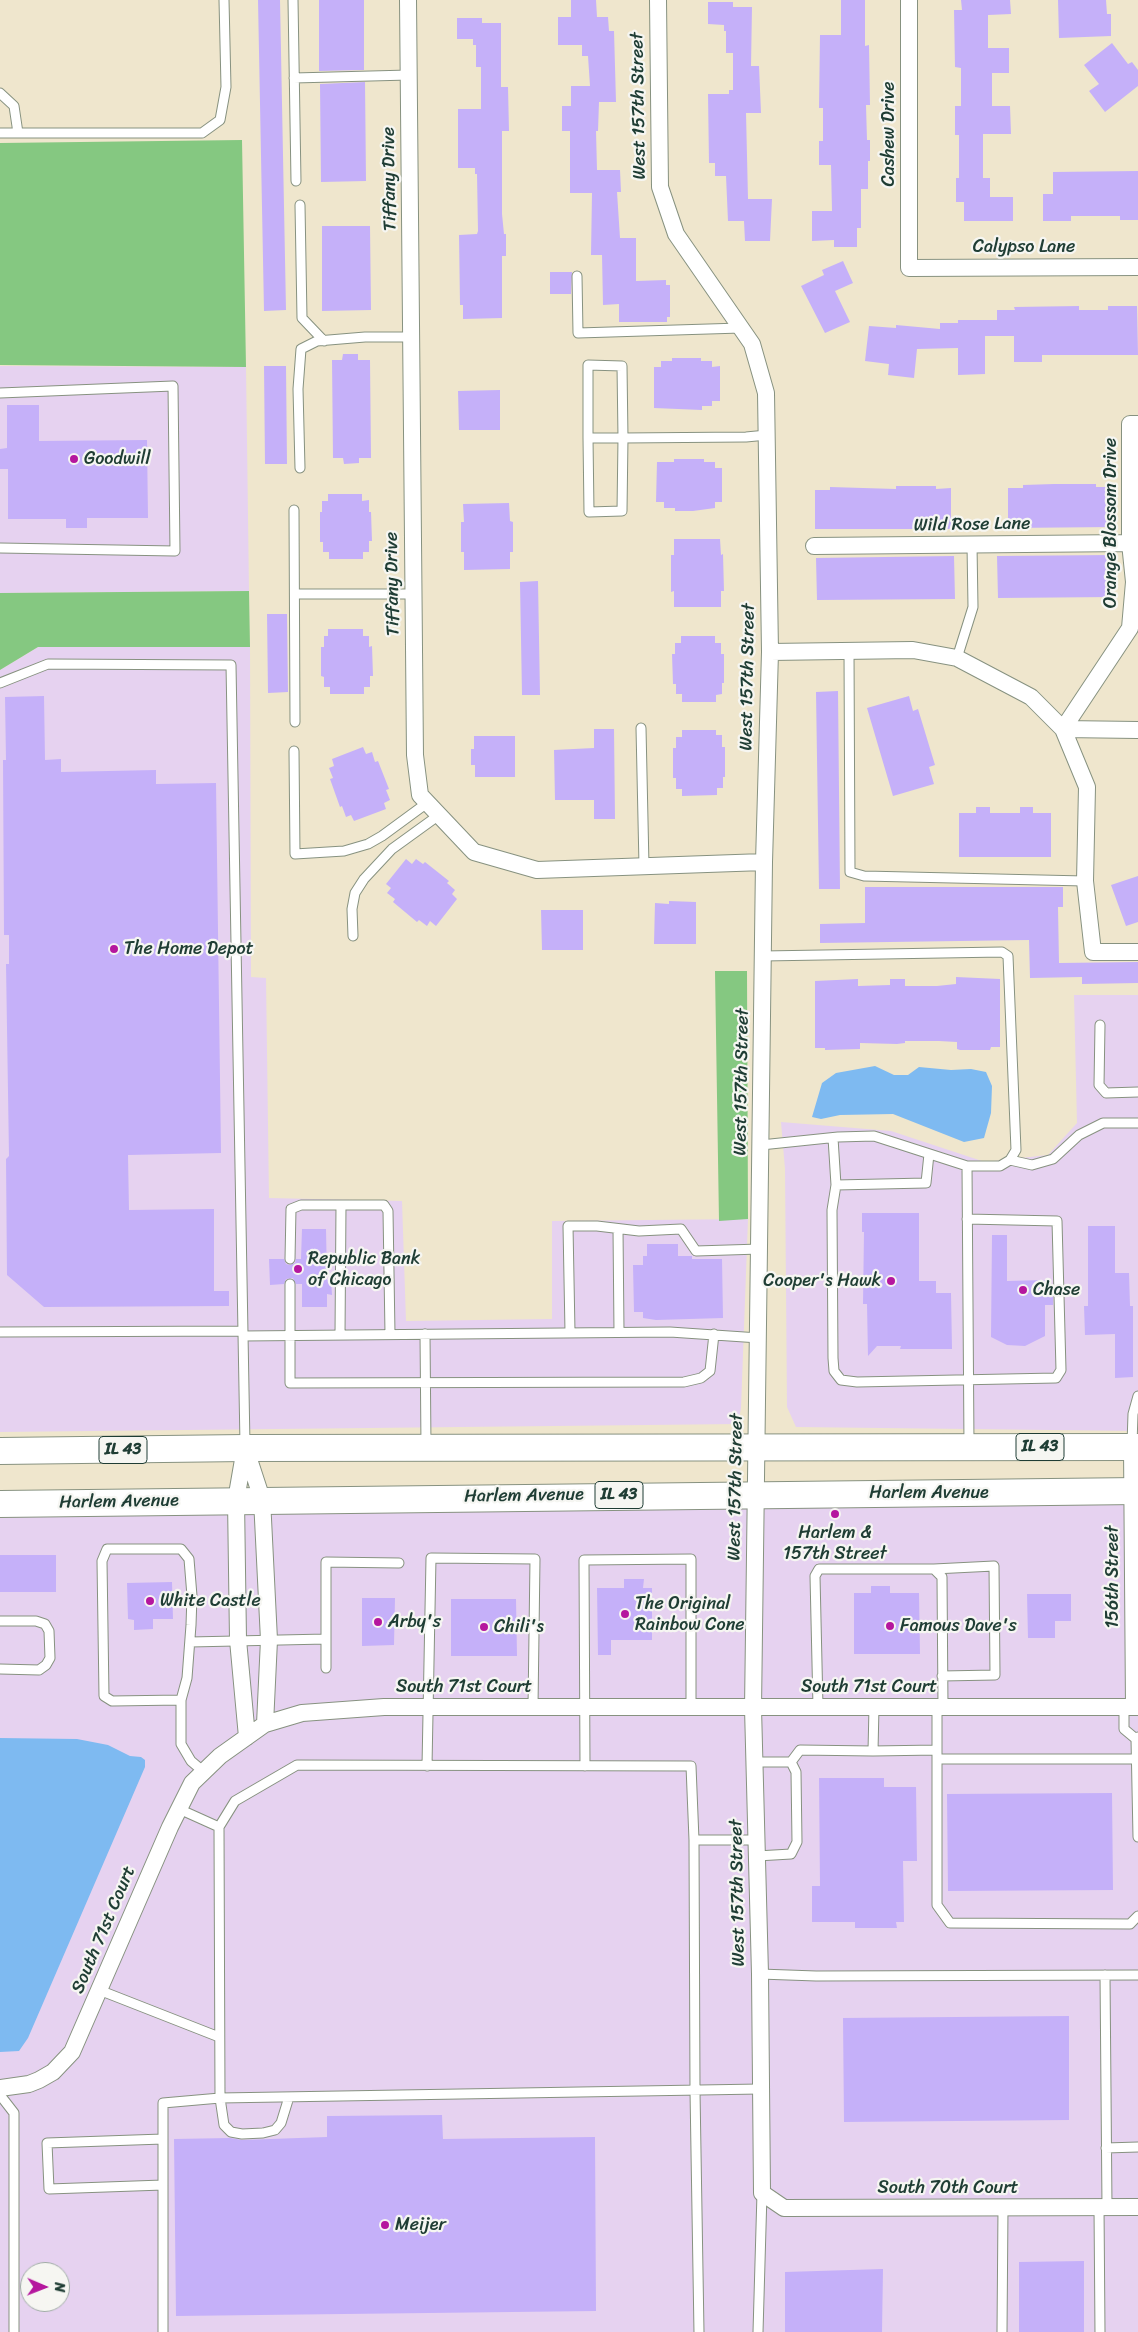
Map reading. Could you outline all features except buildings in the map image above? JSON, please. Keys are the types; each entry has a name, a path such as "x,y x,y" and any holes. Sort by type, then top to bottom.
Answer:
{"main road":[{"name":"IL 43","path":"0,1451 245,1448 1135,1447"},
{"name":"Harlem Avenue","path":"0,1504 262,1499 1135,1491"}],"street":[{"name":"Tiffany Drive","path":"408,0 415,755 420,795 474,852 537,870 764,862"},
{"name":"West 157th Street","path":"658,0 660,187 676,234 752,344 766,393 770,652 764,862 753,1708 760,1974 762,2193"},
{"name":"Cashew Drive","path":"909,0 909,268"},
{"name":"Calypso Lane","path":"909,268 1138,267"},
{"name":"Orange Blossom Drive","path":"1063,729 1130,628 1136,582 1130,543 1130,424 1138,424"},
{"name":"Wild Rose Lane","path":"814,546 1130,543"},
{"path":"770,652 913,650 957,658 1031,697 1063,729 1087,787 1084,881 1093,952 1138,952"},
{"path":"1063,729 1138,730"},
{"name":"156th Street","path":"1132,1707 1136,1660 1135,1447"},
{"path":"245,1448 262,1499 269,1640 265,1724"},
{"path":"245,1448 236,1500 238,1640 247,1737"},
{"name":"South 71st Court","path":"0,2088 29,2084 39,2080 64,2062 80,2038 99,1990 192,1783 220,1756 265,1724 302,1713 384,1707 1132,1707"},
{"name":"South 70th Court","path":"762,2193 784,2208 1138,2207"}],"lane":[{"path":"0,133 202,133 220,120 226,87 224,0"},
{"path":"293,0 296,181"},
{"path":"294,78 409,75"},
{"path":"0,93 14,106 18,133"},
{"path":"300,206 302,318 324,341"},
{"path":"577,276 578,333 741,328"},
{"path":"300,468 298,389 301,348 317,341 365,337 411,337"},
{"path":"588,364 622,366 622,511 589,512 588,438 588,364"},
{"path":"0,393 173,386 175,550 0,548"},
{"path":"588,438 746,437 767,435"},
{"path":"294,510 295,722"},
{"path":"957,658 973,608 972,544"},
{"path":"294,594 413,594"},
{"path":"849,651 850,872 864,876 1084,881"},
{"path":"0,683 48,664 231,664 245,1448"},
{"path":"641,728 644,866"},
{"path":"294,751 295,854 344,851 368,844 427,803"},
{"path":"353,936 352,909 355,893 364,879 392,849 439,815"},
{"path":"761,1145 874,1136 967,1166 1000,1166 1010,1160 1016,1150 1008,956 1002,952 763,956"},
{"path":"1100,1025 1099,1085 1106,1093 1138,1092"},
{"path":"1010,1160 1032,1165 1053,1159 1079,1135 1103,1123 1138,1123"},
{"path":"833,1138 836,1185 832,1210 834,1371 841,1380 857,1382 969,1381 1056,1378 1061,1370 1058,1221 968,1219"},
{"path":"836,1185 926,1183 929,1154"},
{"path":"967,1166 969,1447"},
{"path":"290,1259 292,1209 301,1205 384,1205 388,1211 390,1334"},
{"path":"340,1335 341,1205"},
{"path":"570,1332 568,1226 597,1226 618,1229 680,1229 696,1251 760,1249"},
{"path":"618,1229 619,1332"},
{"path":"290,1284 290,1383 684,1382 701,1378 710,1371 714,1334"},
{"path":"0,1332 289,1336 619,1332 714,1334 734,1338 759,1338"},
{"path":"425,1334 426,1448"},
{"path":"1135,1447 1133,1414 1138,1396"},
{"path":"181,1700 112,1701 104,1696 102,1560 107,1549 181,1549 189,1559 192,1596 190,1642 186,1678 181,1700 181,1744 191,1761 204,1772"},
{"path":"427,1766 431,1558 535,1559 533,1707"},
{"path":"585,1766 583,1707 584,1560 691,1559 691,1708"},
{"path":"326,1668 326,1562 398,1563"},
{"path":"818,1708 815,1576 819,1569 934,1569 994,1566 995,1675 942,1676"},
{"path":"934,1569 942,1577 942,1676 937,1754 937,1905 950,1923 1130,1924 1138,1916"},
{"path":"0,1620 36,1621 44,1624 49,1631 50,1658 46,1665 39,1670 0,1669"},
{"path":"190,1642 326,1639"},
{"path":"874,1707 874,1751"},
{"path":"1132,1707 1124,1729 1137,1738 1138,1837"},
{"path":"791,1762 800,1750 1138,1759"},
{"path":"754,1762 791,1762"},
{"path":"694,1840 791,1854 798,1842 796,1772 791,1762"},
{"path":"290,2097 281,2123 274,2130 263,2133 242,2134 231,2132 224,2125 220,2098 219,1827 235,1802 297,1765 691,1766 694,1840 695,2091 699,2332"},
{"path":"179,1809 219,1827"},
{"path":"760,1974 816,1976 1138,1975"},
{"path":"1100,2332 1106,2148 1105,1975"},
{"path":"99,1990 219,2037"},
{"path":"163,2332 163,2103 220,2098 760,2089"},
{"path":"0,2095 14,2113 14,2332"},
{"path":"163,2139 47,2143 49,2189 163,2185"},
{"path":"1106,2148 1138,2148"},
{"path":"758,2332 762,2193"},
{"path":"1002,2332 1004,2208"}],"shaded area":[{"path":"0,366 246,367 249,591 0,593"},
{"path":"38,647 250,647 251,977 266,978 269,1198 402,1201 406,1321 552,1319 552,1221 748,1219 741,1408 738,1424 0,1432 0,670"},
{"path":"1074,995 1138,995 1138,1431 796,1427 787,1407 785,1169 781,1122 891,1131 985,1162 1048,1155 1077,1123"},
{"path":"1138,1503 1138,2332 0,2332 0,1515"}],"green space":[{"path":"242,140 246,367 0,365 0,143"},
{"path":"249,591 250,647 38,647 0,670 0,593"},
{"path":"715,971 747,971 748,1219 719,1221"}],"water":[{"path":"875,1066 894,1075 908,1075 919,1067 951,1070 971,1069 986,1072 992,1086 991,1113 984,1138 964,1142 893,1114 840,1115 821,1119 812,1117 822,1083 836,1073"},
{"path":"0,1738 77,1739 108,1745 130,1756 141,1757 145,1760 145,1767 28,2038 19,2051 0,2052"}],"place":[{"name":"Goodwill","path":"74,459"},
{"name":"The Home Depot","path":"114,949"},
{"name":"Republic Bank of Chicago","path":"298,1269"},
{"name":"Cooper's Hawk","path":"891,1281"},
{"name":"Chase","path":"1023,1290"},
{"name":"Harlem & 157th Street","path":"835,1514"},
{"name":"White Castle","path":"150,1601"},
{"name":"The Original Rainbow Cone","path":"625,1614"},
{"name":"Arby's","path":"378,1622"},
{"name":"Famous Dave's","path":"890,1626"},
{"name":"Chili's","path":"484,1627"},
{"name":"Meijer","path":"385,2225"}]}
